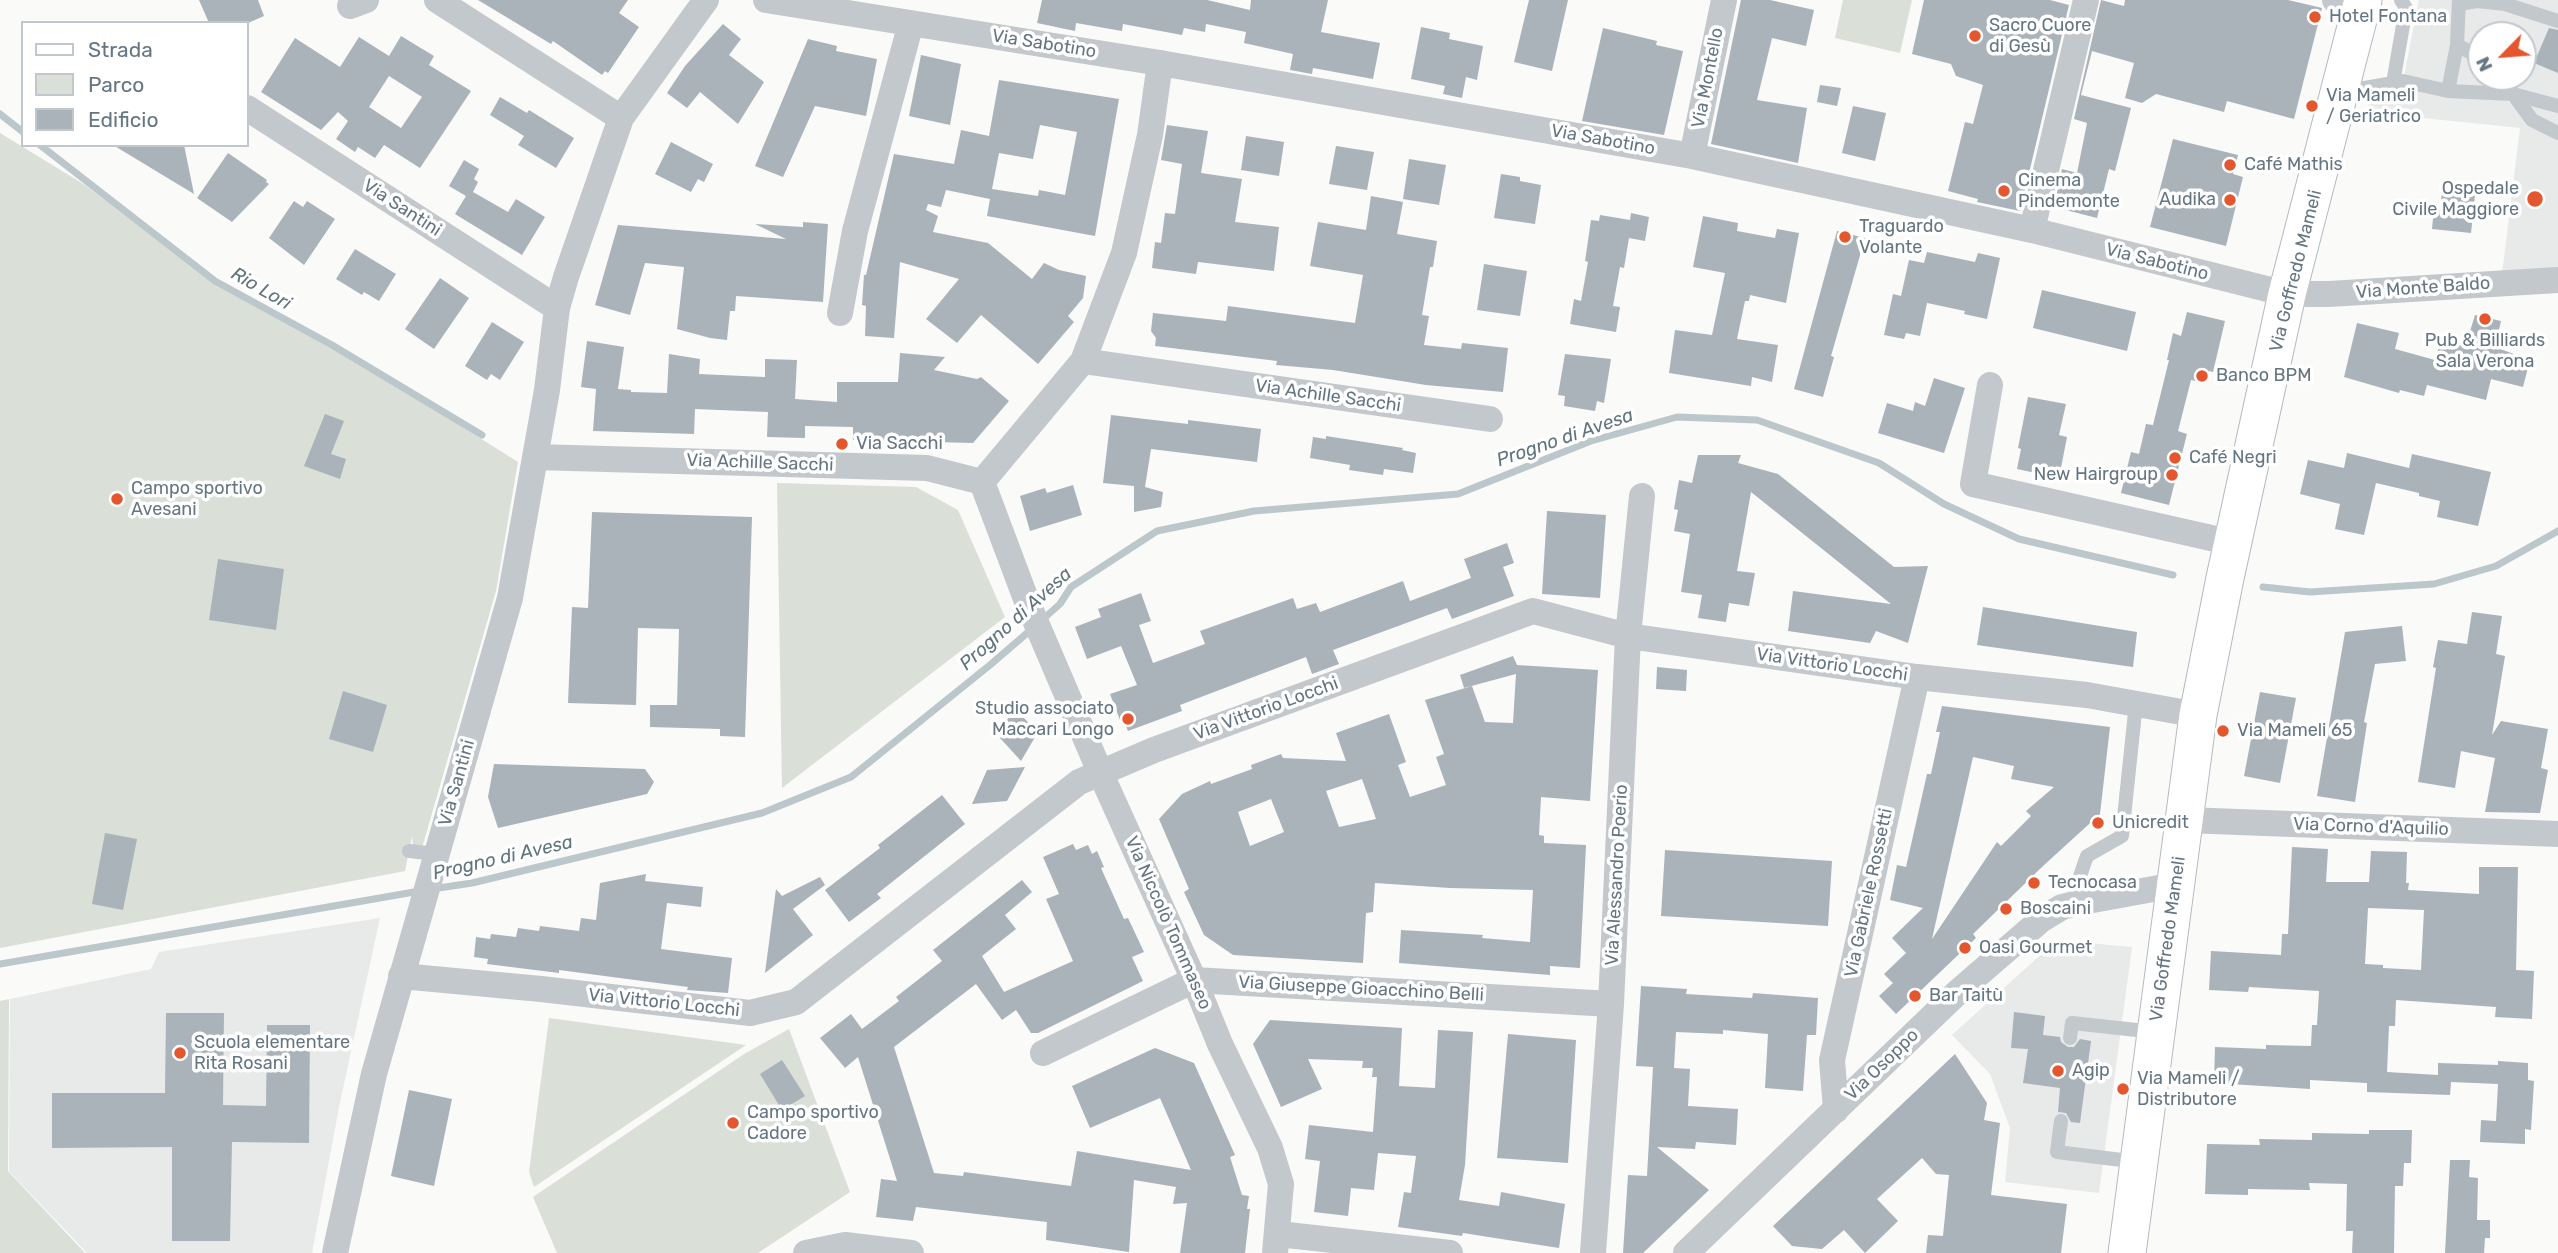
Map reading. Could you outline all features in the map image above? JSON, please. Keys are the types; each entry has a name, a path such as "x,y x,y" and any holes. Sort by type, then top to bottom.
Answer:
{"main road":[{"name":"Via Goffredo Mameli","path":"2127,1253 2197,715 2287,294 2341,92 2353,2"}],"street":[{"path":"437,0 621,118"},
{"name":"Via Santini","path":"335,1253 374,1074 510,598 535,457 557,308 621,118 706,0"},
{"name":"Via Sabotino","path":"766,0 1160,63 1692,156 2032,230 2287,294"},
{"name":"Via Montello","path":"1692,156 1724,0"},
{"path":"2032,230 2086,0"},
{"path":"840,313 855,231 911,23"},
{"path":"982,482 1083,361 1124,253 1150,135 1160,63"},
{"name":"Via Santini","path":"248,109 557,308"},
{"name":"Via Monte Baldo","path":"2287,294 2329,294 2558,280"},
{"name":"Via Achille Sacchi","path":"1083,361 1490,419"},
{"path":"1990,385 1973,485 2233,543"},
{"name":"Via Achille Sacchi","path":"535,457 927,468 982,482"},
{"name":"Via Niccolò Tommaseo","path":"982,482 1048,646 1090,777 1194,980 1220,1044 1270,1148 1282,1184 1276,1244"},
{"name":"Via Alessandro Poerio","path":"1593,1253 1611,1004 1628,636 1642,496"},
{"name":"Via Vittorio Locchi","path":"401,976 750,1013 796,1002 1090,777 1154,750 1533,611 1628,636 1917,677 2087,695 2197,715"},
{"name":"Via Gabriele Rossetti","path":"1836,1110 1832,1060 1917,677"},
{"name":"Via Corno d'Aquilio","path":"2185,820 2558,834"},
{"name":"Via Osoppo","path":"1686,1253 1959,991 2042,919 2062,907 2175,885"},
{"name":"Via Giuseppe Gioacchino Belli","path":"1043,1053 1194,980 1611,1004"},
{"path":"1276,1244 1450,1253"},
{"path":"806,1253 845,1245 911,1253"}],"lane":[{"path":"2393,83 2406,8 2401,0"},
{"path":"2448,91 2457,44 2459,2 2505,4 2558,21"},
{"path":"2457,44 2467,50"},
{"path":"2341,92 2403,81 2448,91 2513,94 2558,106"},
{"path":"2511,91 2532,120 2558,133"},
{"path":"2082,902 2080,876 2087,856 2122,836 2136,703"},
{"path":"409,851 435,859"},
{"path":"2070,1038 2072,1023 2156,1032"},
{"path":"2061,1121 2057,1152 2139,1162"}],"shaded area":[{"name":"Ospedale Civile Maggiore","path":"2419,0 2558,0 2558,270 2502,274 2520,128 2365,112 2378,84 2403,81"},
{"name":"Scuola elementare Rita Rosani","path":"380,918 339,1107 312,1253 87,1253 9,1171 10,999 151,969 159,952"},
{"path":"2057,940 2132,947 2099,1193 2005,1182 2010,1128 1990,1074 1952,1035"}],"green space":[{"path":"1843,0 1912,0 1900,53 1835,38"},
{"path":"0,133 85,185 215,281 332,345 518,462 496,591 422,848 413,847 412,836 405,871 0,948"},
{"path":"777,483 916,487 958,510 1005,617 782,788"},
{"path":"9,999 8,1171 85,1253 0,1253 0,1001"},
{"path":"549,1018 746,1045 534,1187 529,1172"},
{"name":"Campo sportivo Cadore","path":"789,1029 850,1192 758,1253 557,1253 533,1197 744,1054"}],"building":[{"path":"199,0 258,0 264,16 248,23 208,21"},
{"path":"478,0 628,0 619,13 639,27 608,73 605,71 602,75 553,41 551,44"},
{"path":"1042,0 1207,0 1250,10 1251,0 1328,0 1321,32 1380,43 1373,79 1313,68 1312,74 1290,70 1293,54 1244,43 1246,32 1206,24 1205,32 1184,28 1182,35 1123,24 1122,31 1076,23 1075,31 1037,23"},
{"path":"1529,0 1568,0 1552,71 1514,62"},
{"path":"1741,0 1770,0 1814,10 1806,46 1772,38 1757,100 1807,108 1798,163 1711,144"},
{"path":"1924,0 2050,0 2069,5 2020,211 1977,202 1978,199 1948,191 1965,122 1973,124 1983,85 1956,76 1951,64 1912,54"},
{"path":"2101,0 2124,6 2125,0 2288,0 2322,8 2294,119 2227,101 2224,112 2156,94 2142,103 2125,98 2134,63 2092,51 2081,95 2131,108 2115,171 2109,169 2097,218 2054,207 2062,169 2077,173 2087,123 2074,119"},
{"path":"723,24 741,39 729,55 764,82 738,124 700,92 687,108 667,93 685,66"},
{"path":"1421,27 1450,33 1449,39 1483,46 1477,80 1466,77 1462,98 1443,94 1445,86 1411,79"},
{"path":"1603,28 1657,41 1656,45 1683,51 1664,135 1582,121"},
{"path":"2549,28 2558,30 2558,73 2537,64 2537,56"},
{"path":"401,36 434,56 429,65 471,91 420,168 384,145 375,158 358,147 355,152 336,139 348,121 338,112 321,130 261,92 295,38 340,67 359,37 389,56","holes":["389,76 422,97 401,128 369,107"]},
{"path":"808,39 837,46 836,51 877,59 866,116 815,106 783,177 755,166"},
{"path":"921,55 961,64 950,125 909,116"},
{"path":"999,80 1119,99 1095,236 987,216 990,199 946,190 941,207 928,204 926,210 938,216 933,232 988,243 1032,279 1044,263 1059,270 1086,276 1083,298 1068,316 1074,322 1038,364 981,315 957,343 926,319 959,279 900,262 894,338 865,336 866,306 862,305 864,275 894,154 954,164 961,130 989,136","holes":["1040,125 1077,132 1065,195 1039,190 1038,196 992,189 999,153 1033,159"]},
{"path":"1820,85 1841,88 1837,106 1817,102"},
{"path":"500,97 527,113 529,110 574,138 556,168 518,145 524,136 490,115"},
{"path":"1853,106 1886,113 1875,161 1842,153"},
{"path":"1167,125 1208,131 1201,173 1242,179 1235,222 1279,227 1274,271 1198,262 1196,274 1152,268 1155,242 1161,243 1165,213 1175,214 1182,164 1161,160"},
{"path":"1246,136 1284,142 1279,176 1241,170"},
{"path":"2173,139 2238,155 2233,174 2243,177 2226,246 2150,227"},
{"path":"671,142 713,164 704,182 698,179 691,192 655,174"},
{"path":"1336,146 1374,152 1367,190 1329,184"},
{"path":"116,147 184,147 194,194"},
{"path":"228,153 269,184 232,222 197,198"},
{"path":"1409,159 1446,165 1439,205 1403,199"},
{"path":"464,160 479,169 474,179 478,182 473,192 508,212 516,199 545,217 522,255 455,214 466,196 449,186"},
{"path":"1501,174 1520,177 1520,181 1541,185 1535,224 1494,218"},
{"path":"2443,183 2476,186 2471,233 2432,229 2434,208 2440,209"},
{"path":"1371,196 1403,202 1397,234 1437,241 1422,315 1429,316 1424,345 1461,349 1462,343 1508,348 1503,392 1426,385 1333,370 1276,365 1277,361 1155,346 1156,338 1151,331 1153,313 1226,321 1228,306 1355,323 1363,275 1310,266 1318,222 1366,230"},
{"path":"294,201 303,207 307,201 335,219 304,265 269,238"},
{"path":"1631,213 1649,217 1645,241 1629,238 1624,268 1620,267 1613,306 1620,307 1616,332 1570,324 1574,299 1581,301 1588,262 1585,261 1591,220 1599,221 1600,215 1630,220"},
{"path":"1703,216 1738,223 1737,231 1775,238 1777,229 1799,233 1786,303 1750,295 1749,301 1745,301 1737,339 1778,345 1772,382 1752,377 1751,386 1669,373 1675,330 1712,335 1725,273 1693,267"},
{"path":"803,222 828,224 823,302 736,296 735,311 730,311 727,340 710,338 677,329 684,267 645,263 630,315 595,305 618,225 786,239 755,224 803,227"},
{"path":"1837,231 1865,238 1831,356 1834,357 1823,397 1794,389"},
{"path":"355,249 396,274 379,301 364,292 362,295 336,279"},
{"path":"1927,252 1975,262 1978,253 2000,258 1987,319 1927,303 1920,336 1906,333 1904,339 1884,335 1893,294 1901,296 1909,260 1924,263"},
{"path":"1484,264 1527,271 1520,316 1477,310"},
{"path":"440,278 469,298 434,349 405,329"},
{"path":"2042,290 2136,312 2127,351 2033,328"},
{"path":"2187,312 2225,321 2213,372 2209,371 2206,383 2191,380 2178,431 2187,434 2169,505 2121,493 2131,452 2139,454 2146,424 2153,425 2173,333 2181,336"},
{"path":"2475,315 2501,321 2495,347 2530,360 2523,387 2491,379 2486,400 2427,385 2424,396 2400,390 2399,393 2344,377 2357,323 2399,333 2395,349 2435,360 2441,340 2461,345 2463,336 2468,338"},
{"path":"492,322 524,342 500,380 491,374 487,380 465,366"},
{"path":"587,341 624,347 618,389 631,392 667,393 669,354 700,359 699,374 765,377 765,359 797,360 795,399 837,402 837,382 898,382 900,353 945,357 934,370 977,379 981,377 1009,401 973,443 853,440 853,427 805,426 805,438 767,437 768,412 695,409 694,434 593,431 596,389 581,387"},
{"path":"1565,354 1611,359 1604,403 1597,401 1595,411 1564,406 1565,396 1558,395"},
{"path":"1934,378 1965,388 1944,453 1878,433 1887,403 1913,411 1915,402 1925,406"},
{"path":"2028,397 2066,404 2059,435 2067,437 2059,478 2017,469 2021,449 2018,448"},
{"path":"325,414 344,421 331,454 346,459 340,479 304,466"},
{"path":"1111,415 1188,424 1188,420 1261,429 1257,462 1151,449 1145,487 1163,492 1161,507 1134,512 1134,486 1103,483"},
{"path":"1326,436 1403,448 1402,450 1416,453 1413,473 1384,469 1383,475 1349,470 1350,465 1310,458 1313,437 1326,439"},
{"path":"2347,453 2409,468 2412,454 2491,472 2478,526 2437,517 2440,501 2376,483 2364,535 2335,529 2340,504 2300,494 2308,460 2344,468"},
{"path":"1698,455 1741,455 1738,463 1778,474 1894,567 1928,566 1908,643 1876,631 1870,643 1788,631 1793,591 1891,604 1751,492 1737,571 1755,573 1749,606 1729,603 1726,622 1698,618 1702,595 1681,592 1690,534 1674,531 1678,510 1674,509 1679,480 1692,483"},
{"path":"1073,485 1082,515 1030,531 1020,496 1045,488 1047,493"},
{"path":"1547,511 1606,515 1600,598 1542,594"},
{"path":"592,512 752,517 745,737 720,736 720,729 650,727 650,705 677,705 679,629 638,628 636,705 568,703 572,607 588,608"},
{"path":"1507,543 1514,563 1503,567 1514,596 1452,619 1447,608 1333,650 1339,664 1312,674 1306,657 1180,705 1182,711 1128,731 1123,719 1120,720 1110,694 1137,685 1121,646 1087,659 1075,627 1101,617 1098,609 1141,593 1151,621 1139,625 1153,663 1205,644 1200,631 1293,598 1297,609 1316,603 1320,612 1403,581 1410,601 1471,578 1464,559"},
{"path":"218,559 284,569 276,630 209,620"},
{"path":"1983,607 2137,632 2133,667 1977,645"},
{"path":"2472,612 2502,616 2496,654 2505,656 2492,735 2501,721 2548,729 2541,768 2548,770 2540,813 2485,812 2495,758 2461,751 2455,788 2418,782 2438,640 2467,644"},
{"path":"2402,626 2406,661 2375,664 2364,722 2367,723 2355,802 2317,796 2345,632"},
{"path":"1513,656 1517,665 1598,670 1590,801 1541,797 1539,835 1544,836 1544,843 1586,845 1580,968 1550,966 1550,975 1399,963 1401,930 1483,935 1482,938 1530,942 1533,890 1375,883 1373,912 1366,913 1363,963 1233,955 1204,935 1184,892 1189,889 1159,819 1182,794 1210,781 1211,784 1252,769 1251,765 1281,754 1283,758 1346,761 1336,733 1389,714 1406,762 1398,765 1410,797 1446,785 1436,757 1444,754 1425,700 1472,686 1485,722 1513,723 1516,674 1464,688 1460,675","holes":["1362,779 1376,819 1339,827 1326,791","1271,799 1284,832 1250,846 1238,812"]},
{"path":"1657,667 1687,670 1686,691 1656,689"},
{"path":"343,691 387,705 373,752 329,739"},
{"path":"2260,692 2296,698 2280,783 2244,776"},
{"path":"1942,706 2110,727 2100,814 1973,934 1976,938 1896,1014 1879,996 1893,983 1884,974 1906,953 1892,938 1923,908 1890,900 1897,865 1906,867 1927,774 1931,774 1940,732 1936,732","holes":["1973,757 2014,766 2011,779 2054,787 2026,811 2031,816 2001,846 1997,842 1932,939"]},
{"path":"1008,718 1024,718 1038,732 1021,761 1000,738"},
{"path":"494,764 645,769 654,782 647,794 498,828 488,797"},
{"path":"1025,767 1007,801 972,804 987,770"},
{"path":"942,795 965,824 877,894 881,898 849,922 825,890"},
{"path":"105,833 137,839 123,910 92,904"},
{"path":"1073,844 1076,850 1088,845 1092,854 1097,851 1104,867 1101,868 1124,919 1128,918 1144,952 1132,957 1143,981 1038,1033 1031,1033 1016,1010 1002,1020 976,984 894,1047 934,1173 963,1176 964,1172 1071,1186 1077,1151 1191,1170 1160,1098 1090,1128 1072,1086 1155,1048 1194,1063 1235,1155 1230,1157 1242,1195 1249,1196 1245,1253 1180,1253 1187,1203 1173,1204 1176,1187 1134,1180 1129,1252 1046,1240 1047,1222 916,1207 913,1221 876,1217 881,1179 897,1181 858,1057 845,1068 820,1038 851,1014 862,1029 899,1001 896,997 942,961 933,950 1022,880 1032,892 1005,915 1016,929 982,956 1004,992 1073,961 1046,899 1059,894 1043,857"},
{"path":"2292,847 2328,849 2326,882 2369,882 2371,851 2407,852 2408,890 2479,894 2479,867 2518,867 2516,970 2534,971 2532,1019 2495,1017 2496,1007 2396,1000 2395,1026 2389,1026 2387,1072 2438,1075 2438,1063 2528,1063 2528,1080 2534,1081 2531,1130 2525,1129 2525,1144 2480,1142 2481,1120 2496,1121 2498,1084 2451,1082 2450,1095 2367,1092 2367,1083 2310,1080 2310,1089 2214,1083 2215,1047 2266,1049 2266,1045 2311,1046 2312,1025 2317,1025 2319,991 2249,987 2248,992 2209,990 2211,951 2281,955 2282,934 2288,934","holes":["2368,908 2424,910 2421,970 2365,964"]},
{"path":"1665,850 1832,861 1828,926 1661,916"},
{"path":"646,874 645,881 703,887 701,907 667,903 661,949 732,958 728,993 687,990 688,987 559,970 559,973 487,964 488,959 474,957 476,937 490,939 491,934 516,937 518,928 539,931 540,926 579,931 581,918 596,920 600,883"},
{"path":"820,877 825,885 793,909 813,935 765,973 776,889 782,896"},
{"path":"1641,986 1687,989 1686,994 1752,998 1753,993 1818,998 1816,1035 1807,1035 1803,1091 1765,1088 1768,1034 1723,1030 1723,1034 1676,1032 1674,1068 1690,1069 1688,1106 1738,1109 1736,1145 1696,1142 1695,1149 1657,1147 1709,1190 1643,1253 1623,1253 1628,1175 1647,1176 1653,1067 1636,1066"},
{"path":"2014,1012 2045,1016 2043,1035 2060,1037 2061,1042 2068,1047 2074,1047 2080,1039 2091,1041 2080,1123 2071,1122 2066,1113 2058,1112 2060,1088 2023,1083 2028,1049 2011,1048"},
{"path":"166,1013 224,1013 223,1105 266,1106 267,1025 310,1025 309,1143 232,1142 230,1241 172,1241 172,1147 52,1148 52,1093 165,1093"},
{"path":"1270,1020 1402,1028 1399,1086 1435,1088 1438,1030 1473,1032 1465,1165 1459,1200 1499,1206 1501,1192 1565,1204 1559,1248 1463,1233 1462,1236 1398,1227 1404,1192 1411,1193 1416,1156 1378,1153 1374,1190 1351,1188 1348,1216 1314,1212 1320,1161 1305,1159 1309,1125 1373,1132 1377,1077 1372,1077 1373,1068 1362,1068 1363,1061 1308,1059 1322,1089 1281,1107 1253,1044"},
{"path":"1508,1034 1576,1040 1568,1163 1497,1158"},
{"path":"1955,1054 1987,1103 1984,1120 2000,1123 1991,1195 2067,1204 2061,1253 1926,1253 1928,1235 1943,1236 1949,1175 1936,1174 1922,1158 1877,1199 1898,1221 1865,1253 1844,1230 1822,1249 1792,1246 1773,1226"},
{"path":"782,1060 805,1096 782,1110 760,1074"},
{"path":"409,1090 452,1099 434,1186 391,1176"},
{"path":"2369,1130 2412,1130 2411,1163 2404,1163 2403,1186 2395,1186 2394,1253 2352,1253 2353,1231 2346,1231 2347,1184 2309,1183 2310,1190 2248,1189 2248,1195 2205,1194 2207,1144 2260,1145 2259,1139 2312,1140 2312,1133 2369,1134"},
{"path":"2450,1160 2470,1160 2469,1177 2478,1178 2477,1220 2490,1220 2490,1238 2485,1238 2484,1253 2445,1253"}],"waterway":[{"name":"Rio Lori","path":"0,114 21,130"},
{"name":"Rio Lori","path":"43,147 215,281 332,345 482,435"},
{"name":"Progno di Avesa","path":"1042,620 1060,604 1071,587 1157,531 1254,511 1458,494 1591,441 1677,417 1757,420 1879,463 1944,504 2019,539 2173,575"},
{"name":"Progno di Avesa","path":"2263,587 2310,592 2434,584 2496,566 2558,531"},
{"name":"Progno di Avesa","path":"432,889 472,883 762,813 851,777 1033,628"},
{"name":"Progno di Avesa","path":"0,964 420,891"}],"place":[{"name":"Hotel Fontana","path":"2315,17"},
{"name":"Sacro Cuore di Gesù","path":"1975,36"},
{"name":"Via Mameli / Geriatrico","path":"2312,106"},
{"name":"Café Mathis","path":"2230,165"},
{"name":"Cinema Pindemonte","path":"2004,191"},
{"name":"Ospedale Civile Maggiore","path":"2535,199"},
{"name":"Audika","path":"2230,200"},
{"name":"Traguardo Volante","path":"1845,237"},
{"name":"Pub & Billiards Sala Verona","path":"2485,319"},
{"name":"Banco BPM","path":"2202,376"},
{"name":"Via Sacchi","path":"842,444"},
{"name":"Café Negri","path":"2175,458"},
{"name":"New Hairgroup","path":"2172,475"},
{"name":"Campo sportivo Avesani","path":"117,499"},
{"name":"Studio associato Maccari Longo","path":"1128,719"},
{"name":"Via Mameli 65","path":"2223,731"},
{"name":"Unicredit","path":"2098,823"},
{"name":"Tecnocasa","path":"2034,883"},
{"name":"Boscaini","path":"2006,909"},
{"name":"Oasi Gourmet","path":"1965,948"},
{"name":"Bar Taitù","path":"1915,996"},
{"name":"Scuola elementare Rita Rosani","path":"180,1053"},
{"name":"Agip","path":"2058,1071"},
{"name":"Via Mameli / Distributore","path":"2123,1089"},
{"name":"Campo sportivo Cadore","path":"733,1123"}]}
